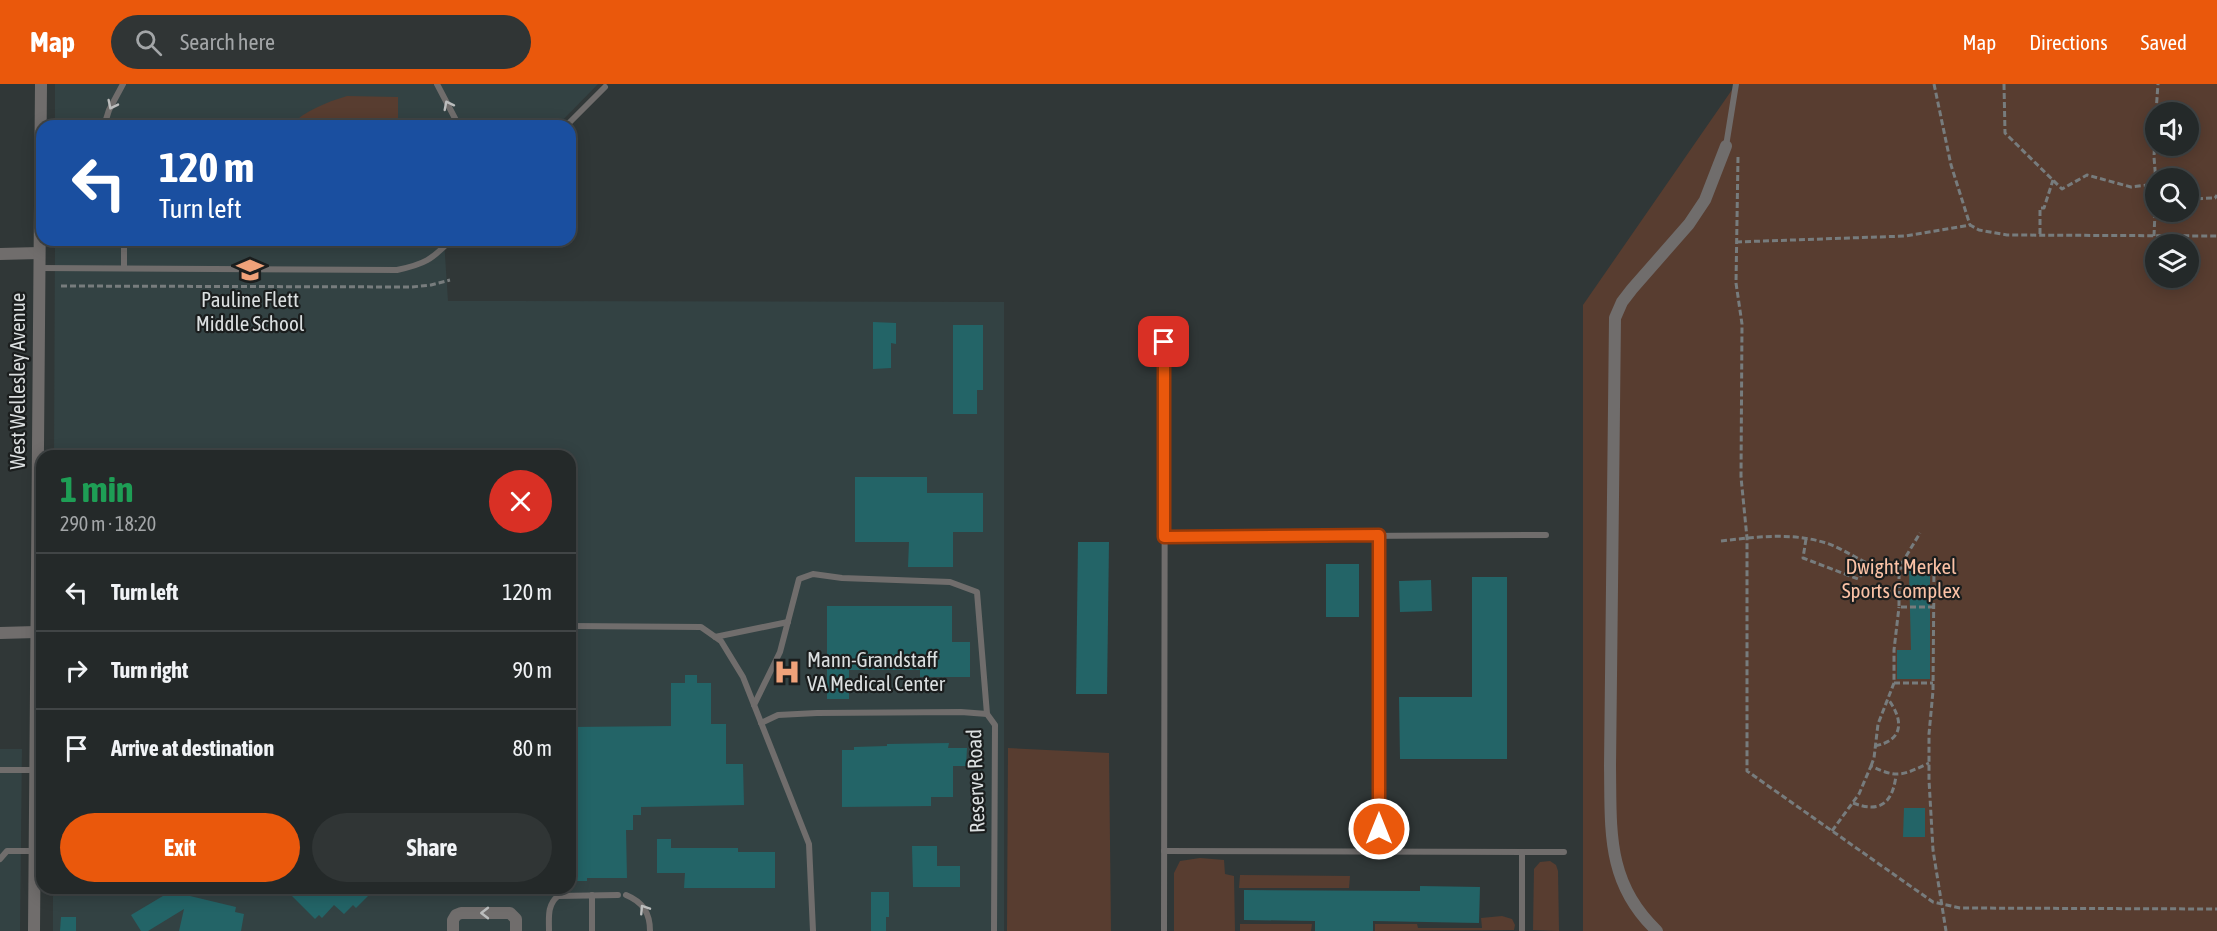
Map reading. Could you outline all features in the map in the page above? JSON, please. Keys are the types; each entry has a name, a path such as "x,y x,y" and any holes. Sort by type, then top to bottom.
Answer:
{"street":[{"name":"West Wellesley Avenue","path":"41,84 41,120"},
{"path":"1657,931 1633,902 1621,882 1612,838 1610,766 1615,318 1622,302 1632,289 1695,216 1705,200 1726,146"},
{"name":"West Wellesley Avenue","path":"39,246 39,450"},
{"path":"0,254 39,253"},
{"path":"0,633 36,632"},
{"name":"West Wellesley Avenue","path":"34,931 36,736"},
{"path":"453,931 453,920 456,915 462,913 510,913 516,919 516,931"}],"lane":[{"path":"106,120 123,84"},
{"path":"437,84 456,120"},
{"path":"1726,146 1736,84"},
{"path":"572,120 605,87"},
{"path":"124,246 124,268"},
{"path":"39,268 397,270 419,265 433,258 445,246"},
{"path":"1164,320 1164,931"},
{"path":"1379,535 1379,851"},
{"path":"1164,537 1546,535"},
{"path":"754,705 780,652 799,579 813,574 854,579 950,582 977,592 987,714"},
{"path":"715,637 788,622"},
{"path":"576,626 701,627 721,641 743,677 809,844 813,931"},
{"name":"Reserve Road","path":"761,723 778,715 817,713 961,712 987,714 995,725 994,931"},
{"path":"0,770 35,770"},
{"path":"0,859 7,851 34,851"},
{"path":"1164,851 1564,852"},
{"path":"1522,852 1522,931"},
{"path":"592,895 592,931"},
{"path":"549,931 550,908 552,901 558,896 618,895"},
{"path":"626,895 641,903 648,914 650,931"}],"path":[{"path":"1934,84 1951,165 1970,225"},
{"path":"2004,84 2005,133 2062,189 2087,174 2132,187 2145,185"},
{"path":"2157,102 2158,84"},
{"path":"1739,146 1736,174 1736,283 1742,324 1741,477 1747,538 1747,771 1933,902 1960,908 2217,909"},
{"path":"2040,234 2040,208 2044,208 2053,180"},
{"path":"2199,199 2216,198 2217,195"},
{"path":"1736,242 1906,236 1970,225 1995,234 2145,236"},
{"path":"2199,236 2217,236"},
{"path":"61,286 412,287 450,280"},
{"path":"1832,831 1853,803 1871,766 1880,718 1894,683 1899,568 1920,532"},
{"path":"1720,541 1774,535 1806,539 1826,543 1870,565 1885,569 1934,568 1933,683 1929,763 1933,850 1946,931"},
{"path":"1806,539 1803,558 1858,579 1870,565"},
{"path":"1899,608 1934,607"},
{"path":"1894,683 1933,683"},
{"path":"1875,747 1895,735 1899,726 1898,714 1888,699"},
{"path":"1871,766 1896,775 1904,775 1929,763"},
{"path":"1853,803 1872,808 1883,804 1891,796 1896,775"}],"shaded area":[{"path":"55,84 598,84 563,120 55,120"},
{"name":"Mann-Grandstaff VA Medical Center","path":"55,246 444,246 448,301 1004,302 1004,931 53,931 53,894 576,894 576,450 54,450"},
{"path":"0,749 22,749 20,931 0,931"}],"green space":[{"name":"Dwight Merkel Sports Complex","path":"1736,84 2217,84 2217,931 1583,931 1583,305"},
{"path":"347,96 398,97 398,120 297,120 332,101"},
{"path":"1008,748 1109,753 1111,931 1007,931"},
{"path":"1200,858 1224,860 1225,874 1234,876 1235,931 1174,931 1174,873 1180,861"},
{"path":"1550,861 1556,865 1558,871 1559,931 1533,930 1534,869 1540,862"},
{"path":"1240,875 1350,876 1349,888 1239,888"},
{"path":"1502,916 1512,919 1515,925 1514,930 1375,931 1375,924 1417,924 1418,928 1482,928 1481,918"},
{"path":"1240,924 1312,924 1311,931 1240,931"}],"building":[{"path":"873,322 896,323 896,344 891,343 891,368 873,369"},
{"path":"953,325 983,325 983,390 977,390 977,414 953,414"},
{"path":"855,477 927,477 927,493 983,493 983,532 953,532 953,567 908,567 909,542 855,542"},
{"path":"1078,542 1109,542 1107,694 1076,694"},
{"path":"1326,564 1359,564 1359,617 1326,617"},
{"path":"1909,571 1930,571 1930,679 1897,679 1897,650 1911,650"},
{"path":"1472,577 1507,577 1507,759 1400,759 1399,697 1472,697"},
{"path":"1431,580 1432,611 1400,612 1399,581"},
{"path":"827,606 952,606 952,642 970,642 970,677 920,677 920,670 849,670 849,699 827,699"},
{"path":"685,675 697,675 697,683 711,683 711,724 726,724 726,764 743,764 744,805 641,807 641,815 633,815 633,830 626,830 627,878 587,878 587,881 576,881 578,824 576,824 576,727 671,726 671,683 685,683"},
{"path":"949,743 948,748 967,748 966,766 953,766 953,797 931,797 931,806 842,807 842,750 854,750 854,747 887,746 887,744"},
{"path":"1904,808 1925,808 1925,837 1903,837"},
{"path":"657,839 671,839 671,848 738,848 738,852 775,852 775,888 684,888 685,873 657,873"},
{"path":"912,846 937,846 937,866 960,866 960,887 913,887"},
{"path":"1420,886 1480,887 1479,923 1373,921 1373,931 1315,931 1315,921 1244,920 1244,890 1420,891"},
{"path":"871,892 889,892 889,917 886,917 886,931 871,931"},
{"path":"166,894 191,894 190,896 236,907 235,912 244,914 241,931 179,931 184,909 148,931 141,931 131,915"},
{"path":"290,894 370,894 356,908 353,905 344,914 334,905 322,918 319,915 315,919"},
{"path":"61,917 76,917 76,931 60,931"}],"place":[{"name":"Pauline Flett Middle School","path":"250,270"},
{"name":"Mann-Grandstaff VA Medical Center","path":"787,672"}],"route":[{"path":"1164,342 1164,537 1379,535 1379,829"}]}
